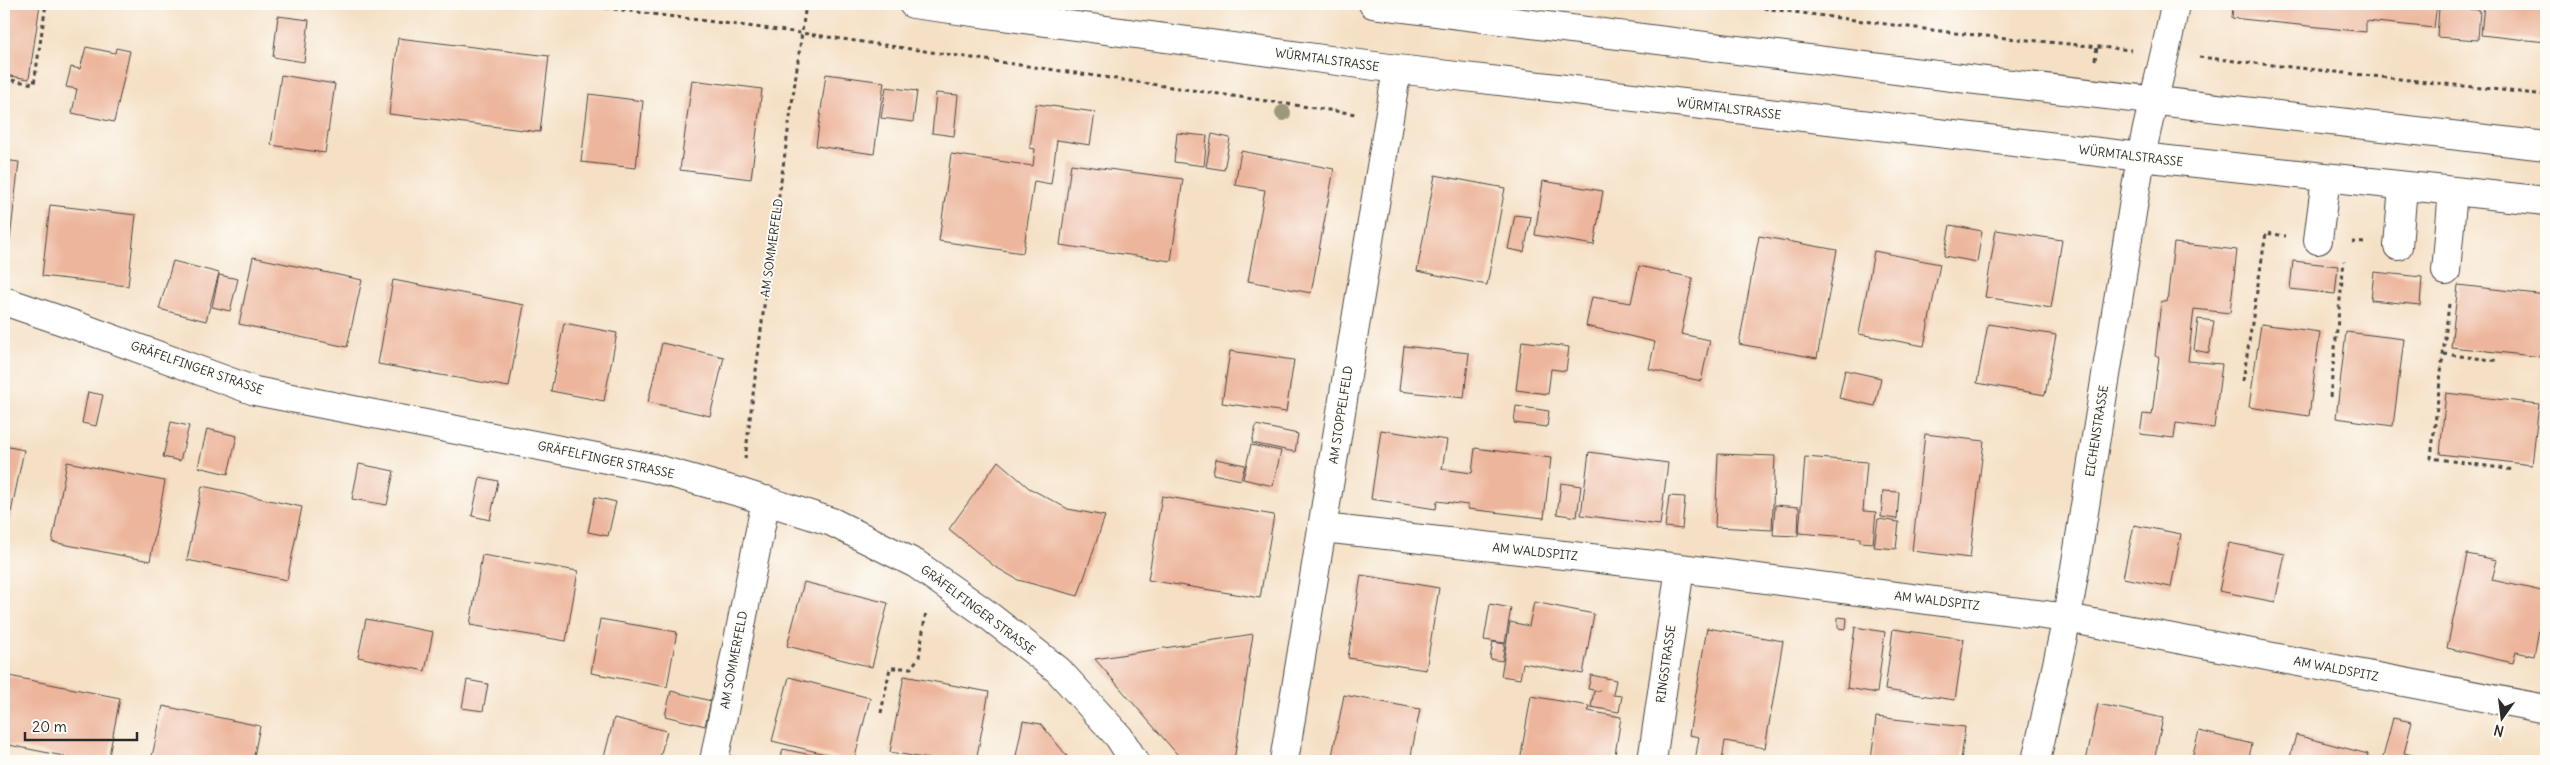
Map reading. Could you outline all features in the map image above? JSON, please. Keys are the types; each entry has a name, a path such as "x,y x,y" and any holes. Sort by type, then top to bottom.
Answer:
{"street":[{"name":"WÜRMTALSTRASSE","path":"914,4 1397,69 2141,157 2403,187 2546,201"},
{"path":"1373,4 1958,78 2546,146"},
{"name":"EICHENSTRASSE","path":"2036,761 2067,618 2141,157 2152,100 2166,54 2175,4"},
{"name":"AM STOPPELFELD","path":"1284,761 1397,69"},
{"path":"2318,240 2326,178"},
{"path":"2398,246 2403,187"},
{"path":"2448,284 2453,191"},
{"name":"GRÄFELFINGER STRASSE","path":"4,301 255,391 653,468 754,496 832,522 916,564 984,612 1058,670 1119,737 1134,761"},
{"name":"AM SOMMERFELD","path":"714,761 754,496"},
{"name":"AM WALDSPITZ","path":"1323,528 1680,568 2067,618 2546,709"},
{"name":"RINGSTRASSE","path":"1652,761 1680,568"}],"path":[{"path":"4,80 34,84 46,4"},
{"path":"574,4 801,34 1389,118"},
{"name":"AM SOMMERFELD","path":"754,496 769,266 806,4"},
{"path":"2243,381 2266,233 2318,240"},
{"path":"2346,241 2398,246"},
{"path":"2330,397 2345,251"},
{"path":"2448,284 2444,354 2430,458 2514,470"},
{"path":"2444,354 2499,361"},
{"path":"881,713 890,668 911,668 919,658 932,575"}],"building":[{"path":"4,4 40,4 29,79 4,75"},
{"path":"2233,4 2437,4 2434,28 2366,21 2366,32 2232,18"},
{"path":"2484,4 2546,4 2546,42 2481,35"},
{"path":"2439,7 2480,10 2478,40 2437,37"},
{"path":"278,16 309,20 304,62 273,57"},
{"path":"398,38 549,56 540,132 389,114"},
{"path":"86,47 115,53 116,48 130,51 114,122 72,113 77,89 66,87 71,67 80,69"},
{"path":"826,74 884,82 874,154 816,146"},
{"path":"281,75 335,84 325,153 271,145"},
{"path":"692,80 762,89 751,179 680,170"},
{"path":"886,87 917,91 913,122 881,118"},
{"path":"936,93 958,95 954,136 932,133"},
{"path":"589,94 643,101 636,168 581,162"},
{"path":"1036,104 1095,112 1090,145 1057,140 1051,184 1034,181 1023,253 939,241 951,154 1033,166 1035,149 1030,148"},
{"path":"1177,133 1207,136 1204,166 1174,162"},
{"path":"1212,134 1230,138 1224,170 1206,167"},
{"path":"1241,151 1334,169 1311,293 1248,281 1265,190 1235,185"},
{"path":"4,160 19,162 10,239 4,238"},
{"path":"1071,164 1183,179 1171,261 1060,245"},
{"path":"1435,175 1505,188 1487,285 1417,271"},
{"path":"1543,181 1603,191 1594,245 1535,235"},
{"path":"50,205 136,215 128,286 42,276"},
{"path":"1515,215 1531,217 1524,252 1508,249"},
{"path":"1950,225 1982,231 1977,262 1944,256"},
{"path":"1996,230 2062,240 2051,308 1985,297"},
{"path":"1759,236 1837,250 1817,358 1739,344"},
{"path":"2174,243 2237,250 2230,313 2194,309 2188,361 2222,364 2214,428 2176,423 2174,438 2140,434 2143,414 2152,415 2159,357 2155,356 2161,301 2167,302"},
{"path":"1874,251 1940,264 1924,346 1859,334"},
{"path":"253,257 362,280 347,347 239,324"},
{"path":"173,261 219,273 206,321 159,309"},
{"path":"2293,261 2338,266 2335,294 2290,289"},
{"path":"1639,266 1693,278 1681,334 1710,340 1701,381 1649,369 1655,342 1586,326 1592,297 1631,303"},
{"path":"2374,272 2422,277 2420,305 2371,300"},
{"path":"219,275 238,279 230,311 212,307"},
{"path":"393,280 524,305 509,387 378,364"},
{"path":"2458,285 2546,295 2542,357 2451,347"},
{"path":"2198,319 2214,321 2209,353 2194,350"},
{"path":"564,323 617,333 604,401 551,391"},
{"path":"1988,324 2056,335 2045,395 1977,383"},
{"path":"2261,324 2320,332 2309,416 2249,407"},
{"path":"2346,332 2404,339 2393,426 2336,418"},
{"path":"1522,341 1569,347 1566,371 1551,369 1548,394 1516,390"},
{"path":"662,343 724,357 710,416 648,402"},
{"path":"1404,346 1469,353 1464,398 1399,391"},
{"path":"1230,351 1294,360 1286,412 1222,403"},
{"path":"1845,370 1881,378 1875,406 1839,398"},
{"path":"88,392 103,395 96,426 82,423"},
{"path":"2446,393 2539,404 2532,465 2440,454"},
{"path":"1516,406 1549,411 1547,427 1514,423"},
{"path":"171,422 189,426 180,461 163,457"},
{"path":"1256,425 1298,434 1295,452 1252,443"},
{"path":"207,429 237,436 228,474 198,467"},
{"path":"1381,430 1447,440 1442,469 1472,473 1475,448 1551,458 1544,518 1468,509 1468,505 1437,501 1436,509 1371,499"},
{"path":"1925,434 1984,441 1970,558 1912,551"},
{"path":"1251,445 1281,451 1273,486 1243,479"},
{"path":"4,446 24,450 8,527 4,526"},
{"path":"1589,452 1668,463 1660,525 1581,515"},
{"path":"1718,454 1775,456 1772,530 1715,527"},
{"path":"1805,457 1867,462 1863,511 1876,512 1873,543 1860,542 1860,538 1799,533"},
{"path":"1216,459 1245,465 1241,480 1213,474"},
{"path":"998,461 1029,488 1068,509 1105,516 1078,596 1018,580 994,566 949,529"},
{"path":"67,462 165,481 150,561 52,542"},
{"path":"359,464 394,471 387,505 352,499"},
{"path":"480,477 498,481 490,520 472,516"},
{"path":"1561,483 1581,486 1577,517 1557,514"},
{"path":"202,486 302,507 287,580 187,560"},
{"path":"1883,491 1899,492 1897,519 1881,517"},
{"path":"1162,496 1274,515 1260,598 1148,580"},
{"path":"1669,496 1685,497 1682,529 1665,527"},
{"path":"595,497 616,502 608,536 588,532"},
{"path":"1775,505 1799,507 1798,536 1773,535"},
{"path":"1878,519 1899,522 1896,549 1874,547"},
{"path":"2134,525 2181,534 2171,587 2123,578"},
{"path":"2229,543 2285,554 2275,602 2219,591"},
{"path":"2467,554 2497,560 2492,580 2546,592 2534,656 2516,652 2513,663 2447,648"},
{"path":"482,555 578,571 566,641 470,625"},
{"path":"1361,575 1439,588 1426,670 1348,658"},
{"path":"804,582 888,603 872,667 787,646"},
{"path":"1534,602 1594,614 1583,674 1523,663 1520,679 1501,676 1510,622 1529,626"},
{"path":"1490,604 1511,608 1505,643 1484,640"},
{"path":"1838,617 1847,618 1846,629 1838,628"},
{"path":"366,619 433,632 425,671 358,657"},
{"path":"600,619 677,632 667,687 591,673"},
{"path":"1855,627 1885,632 1877,693 1847,688"},
{"path":"1707,628 1783,641 1765,748 1725,741 1722,761 1695,761 1699,737 1689,735"},
{"path":"1893,629 1964,639 1955,700 1885,690"},
{"path":"1253,634 1234,761 1183,761 1095,659"},
{"path":"1493,642 1505,644 1502,661 1490,659"},
{"path":"4,675 120,698 108,761 88,761 4,744"},
{"path":"1591,675 1616,680 1613,695 1622,696 1619,712 1591,707 1594,691 1600,691 1588,689"},
{"path":"904,676 989,692 976,761 940,761 890,752"},
{"path":"789,677 870,698 854,761 772,741"},
{"path":"467,680 488,684 483,711 462,708"},
{"path":"671,691 711,701 705,726 665,716"},
{"path":"1344,695 1420,709 1410,761 1331,761"},
{"path":"1531,696 1589,706 1588,711 1621,717 1614,761 1520,761"},
{"path":"2098,704 2163,718 2154,761 2086,761"},
{"path":"163,706 260,726 253,761 151,761"},
{"path":"1876,717 1965,727 1961,761 1871,761"},
{"path":"614,718 667,731 659,761 603,761"},
{"path":"2393,718 2412,722 2404,753 2436,761 2382,761"},
{"path":"1023,721 1041,724 1071,761 1015,761"},
{"path":"2199,731 2252,744 2248,761 2191,761"},
{"path":"2296,735 2368,754 2366,761 2289,761"},
{"path":"783,749 835,760 780,761"},
{"path":"2498,755 2522,760 2522,761 2497,761"},
{"path":"308,758 319,761 307,761"}]}
